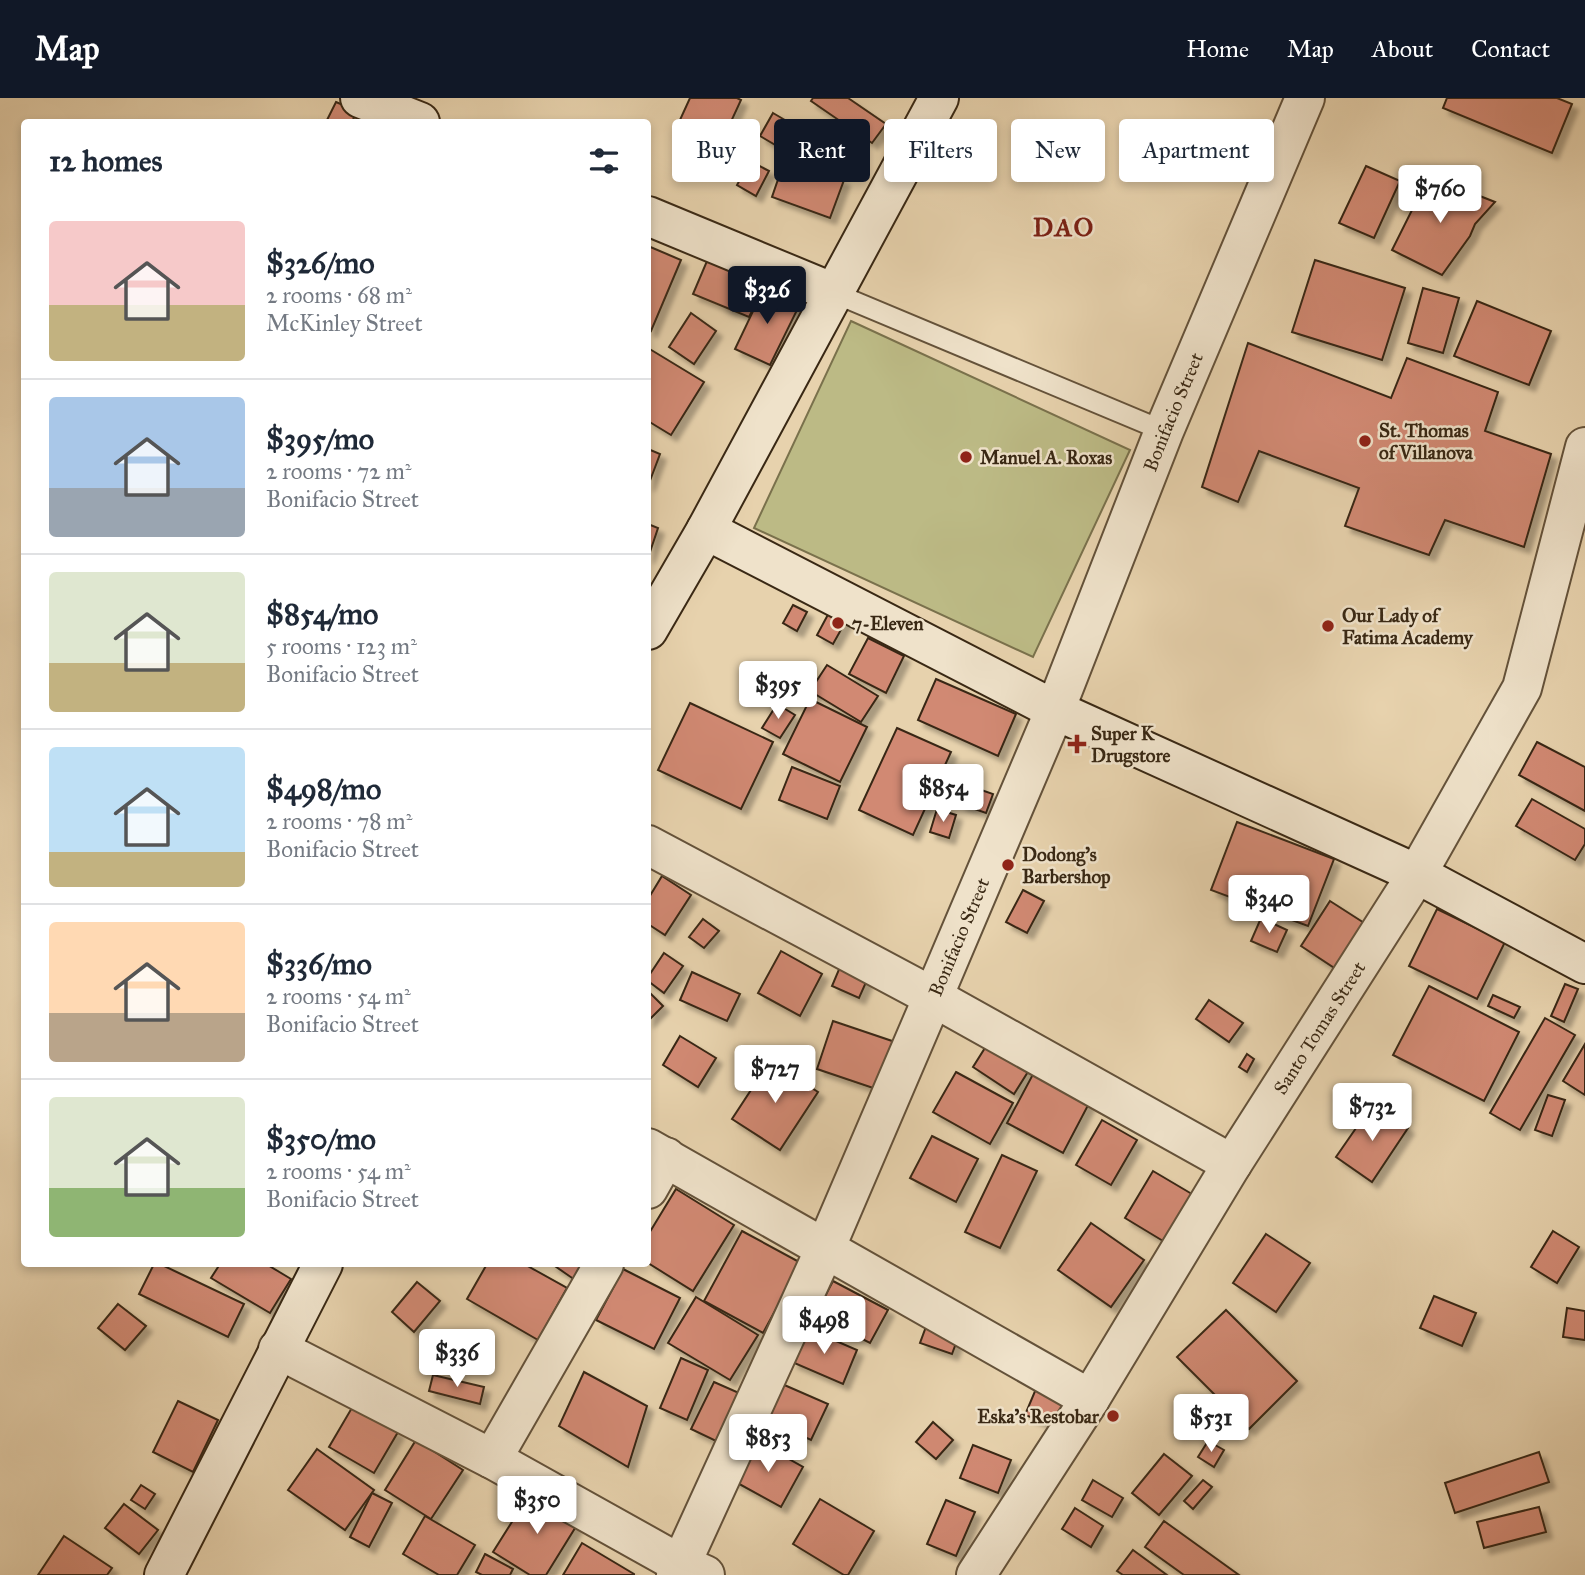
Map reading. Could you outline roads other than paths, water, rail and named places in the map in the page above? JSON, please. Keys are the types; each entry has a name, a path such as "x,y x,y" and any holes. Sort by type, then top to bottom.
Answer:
{"street":[{"path":"360,98 412,119"},
{"path":"651,625 706,530 939,98"},
{"name":"Bonifacio Street","path":"687,1571 1055,710 1164,431 1306,98"},
{"path":"651,217 834,293"},
{"name":"Santo Tomas Street","path":"976,1575 1090,1399 1232,1164 1417,874 1522,688 1585,447"},
{"path":"706,530 1055,710 1417,874 1585,964"},
{"path":"651,847 933,997 1232,1164"},
{"path":"654,1165 825,1249 1090,1399"},
{"path":"164,1575 321,1267"},
{"path":"492,1459 602,1267"},
{"path":"278,1349 492,1459 687,1571"}],"lane":[{"path":"834,293 1164,431"}],"place":[{"name":"St. Thomas of Villanova","path":"1365,441"},
{"name":"Manuel A. Roxas","path":"966,457"},
{"name":"7-Eleven","path":"838,623"},
{"name":"Our Lady of Fatima Academy","path":"1328,626"},
{"name":"Super K Drugstore","path":"1077,744"},
{"name":"Dodong's Barbershop","path":"1008,865"},
{"name":"Eska's Restobar","path":"1113,1416"}],"district":[{"name":"DAO","path":"1064,227"}]}
